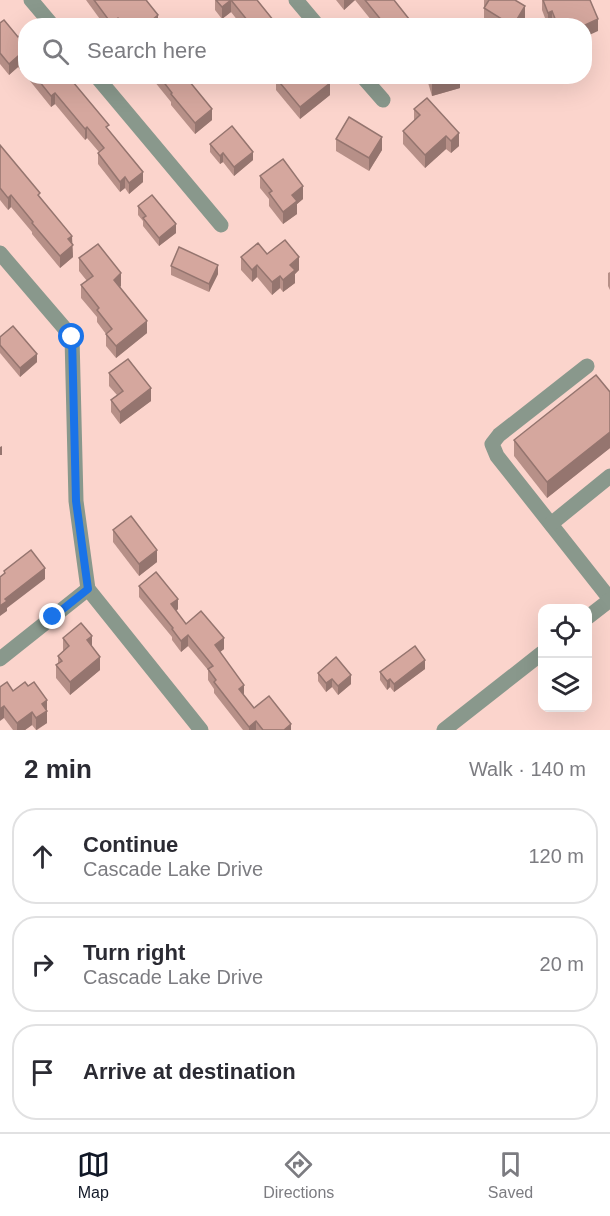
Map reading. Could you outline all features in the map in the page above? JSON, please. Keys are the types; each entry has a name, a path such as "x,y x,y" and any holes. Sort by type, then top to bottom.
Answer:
{"street":[{"path":"31,0 46,18"},
{"path":"296,0 311,18"},
{"path":"103,84 221,225"},
{"path":"369,84 383,100"},
{"path":"0,253 72,337 76,501 88,589 201,730"},
{"path":"587,366 499,435 492,444 497,456 610,599 592,614"},
{"path":"551,524 610,476"},
{"path":"0,659 88,589"},
{"path":"444,730 538,657"}],"building":[{"path":"94,0 146,0 158,15 154,18 107,18"},
{"path":"216,0 231,0 222,7"},
{"path":"231,0 257,0 272,18 246,18"},
{"path":"365,0 394,0 408,18 380,18"},
{"path":"489,0 515,0 525,6 518,18 500,18 484,8"},
{"path":"543,0 590,0 598,19 592,22 592,18 555,18 552,11 548,13"},
{"path":"4,20 18,37 18,56 9,64 0,53 0,23"},
{"path":"41,84 75,84 109,125 106,127 143,172 129,183 125,177 120,182 98,153 104,148 55,93 51,96"},
{"path":"165,84 192,84 212,109 195,123"},
{"path":"281,84 329,84 300,107"},
{"path":"427,98 459,133 451,141 446,136 425,155 403,131 420,115 414,109"},
{"path":"349,117 382,137 369,158 336,139"},
{"path":"232,126 253,152 234,167 223,153 220,156 210,144"},
{"path":"0,145 72,236 68,239 73,245 60,256 11,195 8,198 0,188"},
{"path":"283,159 303,186 292,195 297,201 283,212 269,193 272,191 260,176"},
{"path":"152,195 176,224 159,238 143,218 146,216 138,206"},
{"path":"285,240 299,257 290,265 295,270 283,280 280,276 272,282 257,265 252,270 241,257 258,243 267,254"},
{"path":"98,244 121,273 114,280 147,321 116,346 106,334 112,329 81,285 93,276 79,258"},
{"path":"179,247 218,265 209,284 171,266"},
{"path":"13,326 37,354 20,368 0,345 0,337"},
{"path":"128,359 151,388 120,412 111,400 123,391 109,373"},
{"path":"596,375 610,392 610,432 547,482 514,440"},
{"path":"131,516 157,550 139,564 113,530"},
{"path":"31,550 45,568 5,599 7,601 0,606 0,577 5,573 4,571"},
{"path":"156,572 178,599 171,604 186,624 201,611 224,638 215,645 244,685 239,689 254,708 269,696 291,724 284,730 263,730 256,721 249,727 214,682 216,680 208,669 213,666 188,635 181,641 139,586"},
{"path":"81,623 92,636 87,640 100,657 70,682 56,665 62,661 58,656 69,646 63,638"},
{"path":"415,646 425,660 394,684 390,679 387,681 380,672"},
{"path":"336,657 351,675 338,686 332,679 326,683 318,673"},
{"path":"7,682 13,691 25,682 28,686 34,682 47,700 42,704 47,711 36,718 32,712 17,723 4,706 0,709 0,687"}],"route":[{"path":"53,617 88,589 76,501 72,337"}]}
